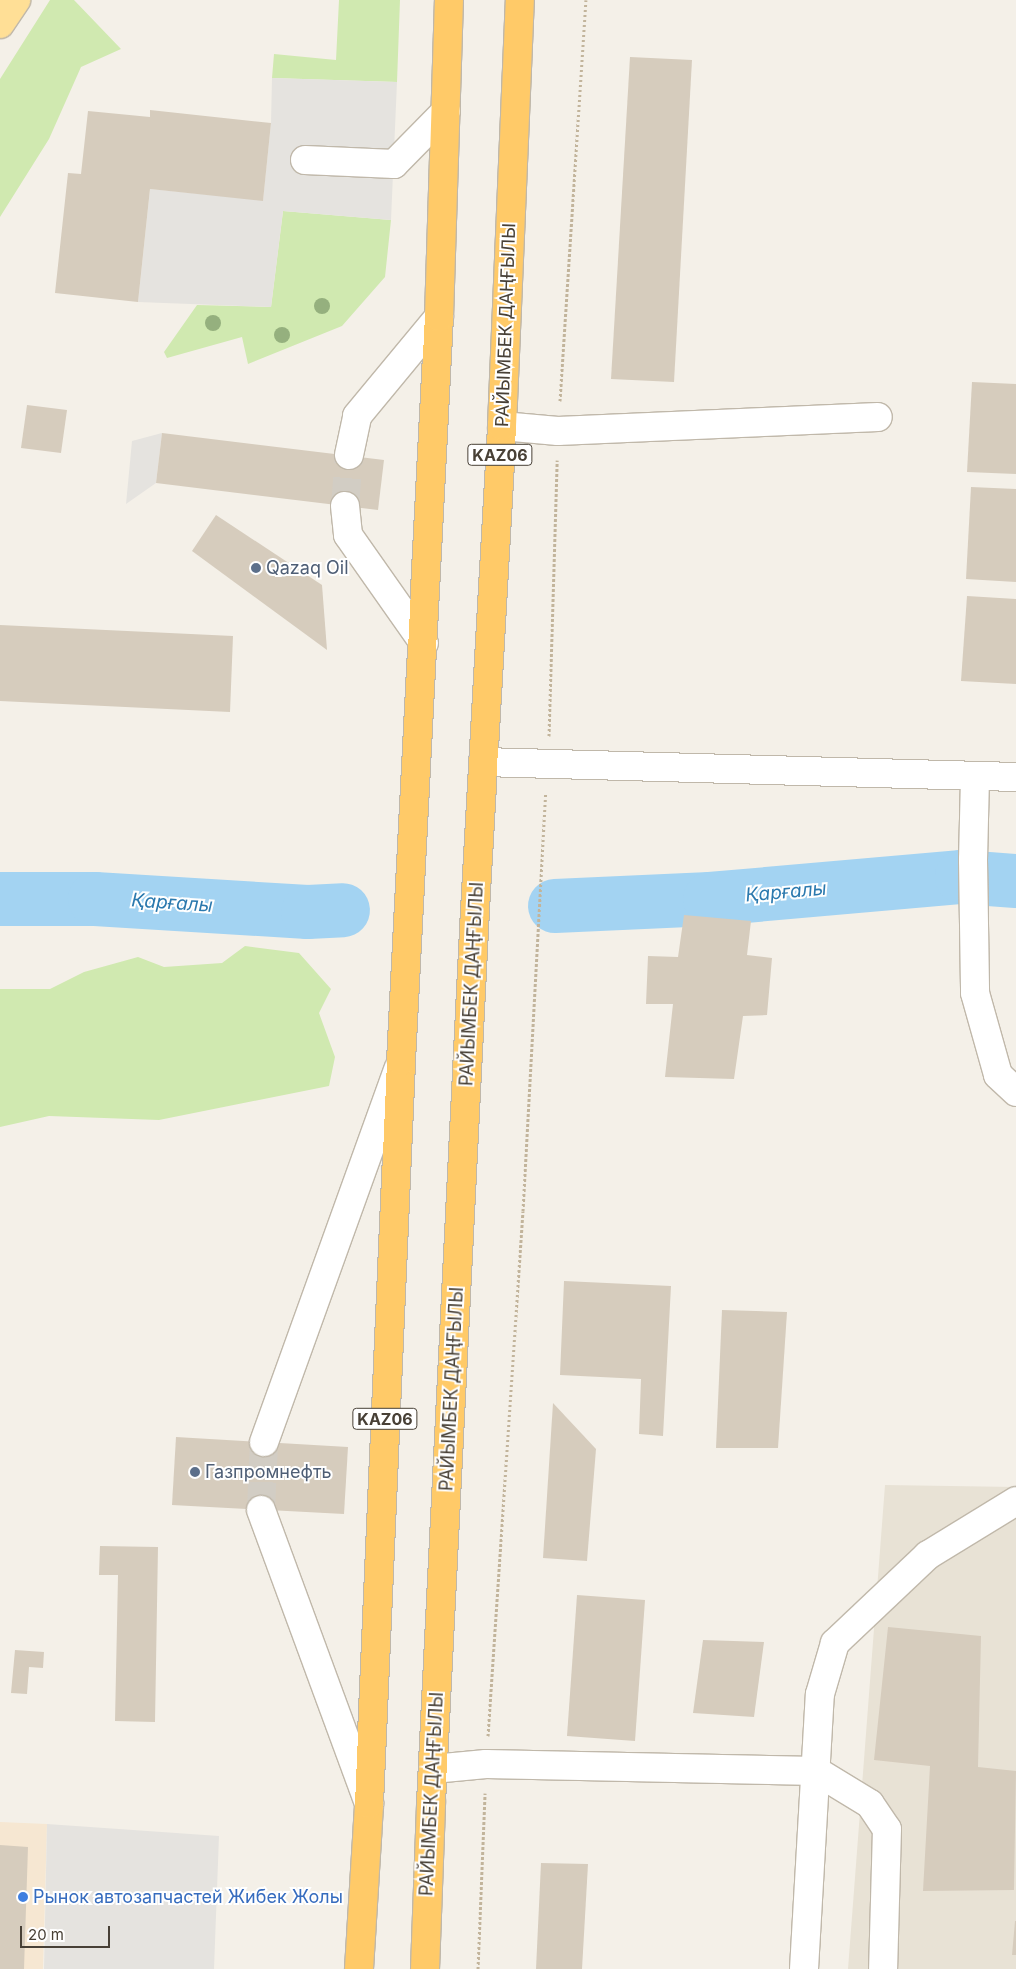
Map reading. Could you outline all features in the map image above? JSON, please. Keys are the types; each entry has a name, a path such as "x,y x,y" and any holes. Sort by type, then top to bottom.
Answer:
{"highway":[{"name":"KАZ06","path":"359,1969 369,1804 401,1061 440,317 449,0"},
{"name":"РАЙЫМБЕК ДАҢҒЫЛЫ","path":"425,1969 433,1769 483,762 502,426 520,0"}],"main road":[{"path":"0,24 16,0"}],"street":[{"path":"305,160 394,164 446,111"},
{"path":"349,455 357,416 440,317"},
{"path":"502,426 558,431 878,417"},
{"path":"346,506 348,535 424,643"},
{"path":"483,762 975,778 1016,777"},
{"path":"975,778 973,860 975,994 998,1075 1016,1092"},
{"path":"264,1442 401,1061"},
{"path":"804,1969 820,1694 835,1643 928,1555 1016,1501"},
{"path":"261,1510 369,1804"},
{"path":"433,1769 486,1764 816,1771 870,1804 887,1829 882,1969"}],"path":[{"path":"478,1969 486,1764 523,1211 548,765 558,431 586,0"}],"shaded area":[{"path":"272,78 397,82 391,220 283,211 271,307 138,302 150,189 263,200 271,123"},
{"path":"162,433 156,483 126,504 132,441"},
{"path":"885,1485 1016,1487 1016,1969 848,1969"},
{"name":"Рынок автозапчастей Жибек Жолы","path":"0,1822 47,1824 43,1969 0,1969"},
{"path":"47,1824 219,1836 214,1969 44,1969"}],"green space":[{"path":"50,0 74,0 121,49 81,67 49,139 0,217 0,79"},
{"path":"339,0 400,0 397,82 272,78 274,54 336,60"},
{"path":"283,211 391,220 385,277 342,326 248,364 242,337 167,358 164,352 197,305 271,307"},
{"path":"245,946 299,953 331,989 319,1013 335,1057 329,1086 159,1120 49,1116 0,1127 0,989 50,989 84,972 138,957 164,967 222,963"}],"building":[{"path":"630,57 692,60 674,382 611,379"},
{"path":"150,110 271,123 263,201 150,189 138,302 55,293 68,173 81,174 88,111 150,117"},
{"path":"972,382 1016,384 1016,474 967,472"},
{"path":"27,405 67,410 61,453 21,448"},
{"path":"162,433 384,460 378,510 156,483"},
{"path":"971,487 1016,489 1016,582 966,579"},
{"name":"Qazaq Oil","path":"216,515 322,585 327,650 192,551"},
{"path":"967,596 1016,599 1016,684 961,681"},
{"path":"0,625 233,636 230,712 0,701"},
{"path":"684,915 751,921 747,955 772,958 767,1015 743,1016 734,1079 665,1077 673,1004 646,1004 648,956 678,957"},
{"path":"564,1281 671,1286 663,1436 639,1434 641,1379 560,1375"},
{"path":"722,1310 787,1312 778,1448 716,1448"},
{"path":"553,1403 596,1449 587,1561 543,1558"},
{"path":"176,1437 348,1447 344,1514 172,1505"},
{"path":"100,1546 158,1547 155,1722 115,1721 118,1575 99,1575"},
{"path":"577,1595 645,1600 635,1741 567,1736"},
{"path":"888,1627 981,1636 978,1767 1016,1771 1014,1890 923,1891 930,1766 874,1760"},
{"path":"703,1640 764,1642 754,1717 693,1713"},
{"path":"15,1650 44,1652 43,1668 29,1667 27,1694 11,1693"},
{"path":"0,1845 28,1847 24,1969 0,1969"},
{"path":"541,1863 588,1864 582,1969 536,1969"},
{"path":"1015,1921 1016,1955 1012,1955"}],"waterway":[{"name":"Қарғалы","path":"555,906 710,899 962,877 1016,881"},
{"name":"Қарғалы","path":"0,899 95,899 308,912 343,910"}],"tunnel":[{"path":"345,506 349,455"},
{"path":"261,1510 264,1442"}],"place":[{"name":"Qazaq Oil","path":"256,568"},
{"name":"Газпромнефть","path":"195,1472"},
{"name":"Рынок автозапчастей Жибек Жолы","path":"23,1897"}]}
